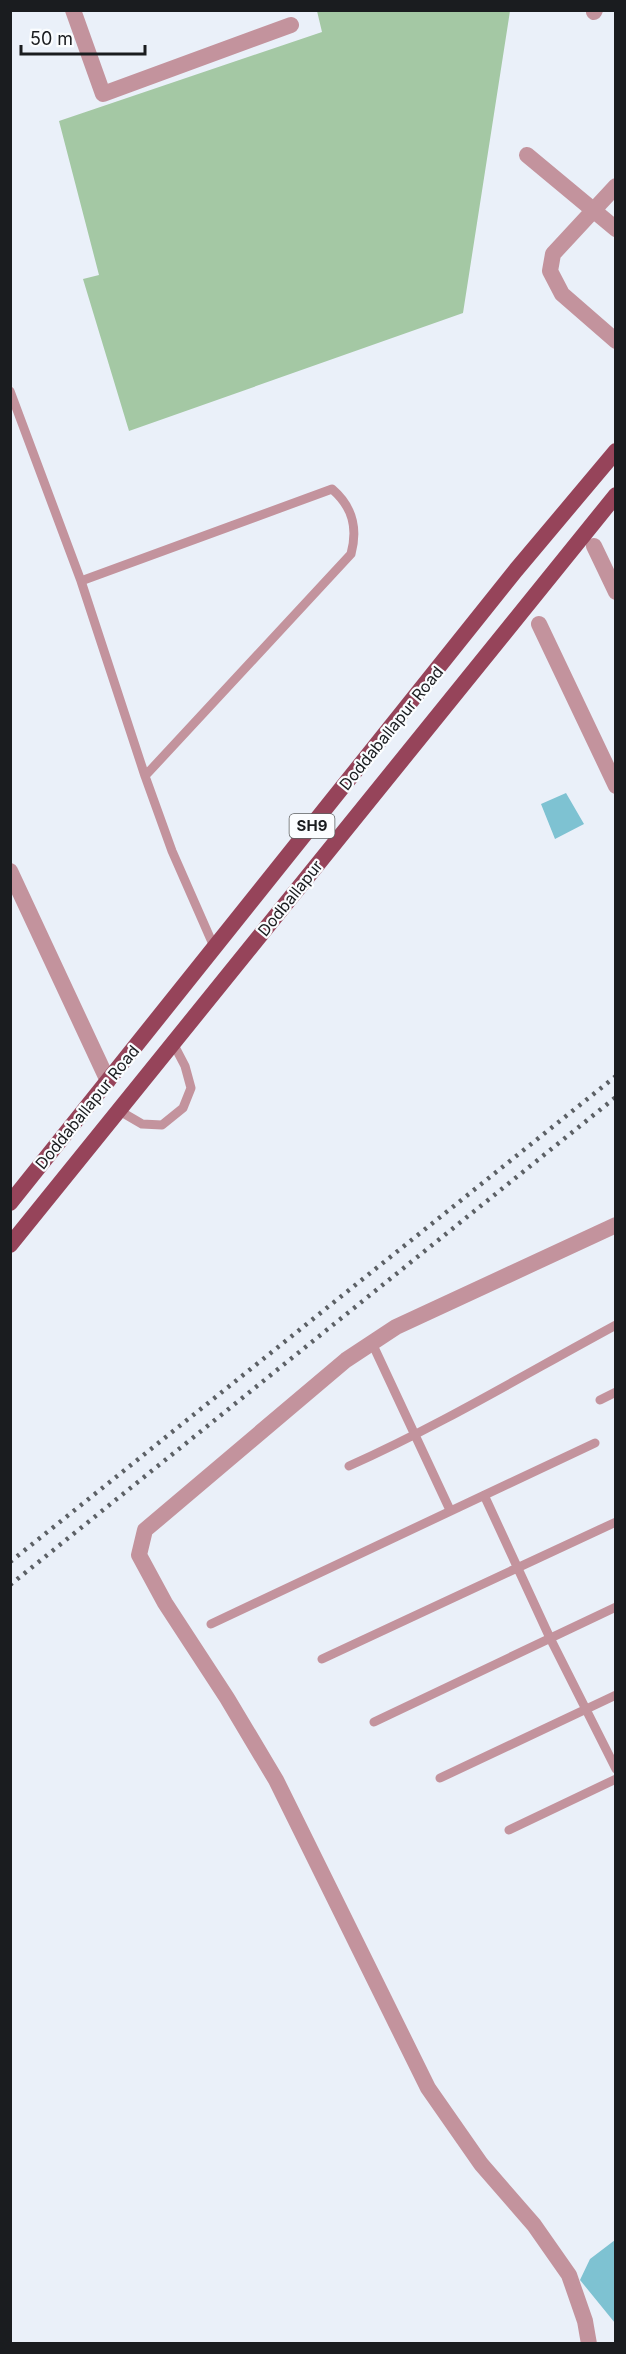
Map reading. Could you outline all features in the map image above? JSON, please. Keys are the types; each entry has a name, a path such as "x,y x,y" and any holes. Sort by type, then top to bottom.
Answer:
{"main road":[{"name":"Doddaballapur Road","path":"10,1203 516,570 615,451"},
{"name":"Dodballapur","path":"10,1245 615,495"}],"street":[{"path":"73,10 103,94 291,25"},
{"path":"527,155 615,229"},
{"path":"615,186 553,254 550,271 562,294 615,341"},
{"path":"594,546 615,592"},
{"path":"539,624 611,766 615,786"},
{"path":"10,871 108,1081"},
{"path":"589,2343 585,2321 568,2276 534,2224 481,2164 428,2088 276,1780 227,1698 165,1603 139,1555 145,1530 346,1359 396,1327 614,1228"}],"lane":[{"path":"10,391 81,581 172,851 215,949"},
{"path":"81,581 332,489 346,501 356,534 351,554 145,776"},
{"path":"118,1110 142,1124 162,1125 183,1108 191,1088 173,1043"},
{"path":"349,1466 415,1436 480,1397 615,1325"},
{"path":"372,1343 450,1510"},
{"path":"600,1400 615,1392"},
{"path":"211,1624 595,1443"},
{"path":"484,1495 550,1638 615,1769"},
{"path":"322,1659 516,1566 615,1522"},
{"path":"374,1722 615,1607"},
{"path":"440,1778 615,1695"},
{"path":"509,1830 615,1779"}],"green space":[{"path":"317,11 510,11 463,313 129,431 83,279 99,275 59,121 322,32"}],"water":[{"path":"566,793 584,824 555,839 541,804"},
{"path":"615,2240 615,2323 580,2280 590,2259"}],"railway":[{"path":"10,1562 616,1076"},
{"path":"10,1585 616,1097"}]}
